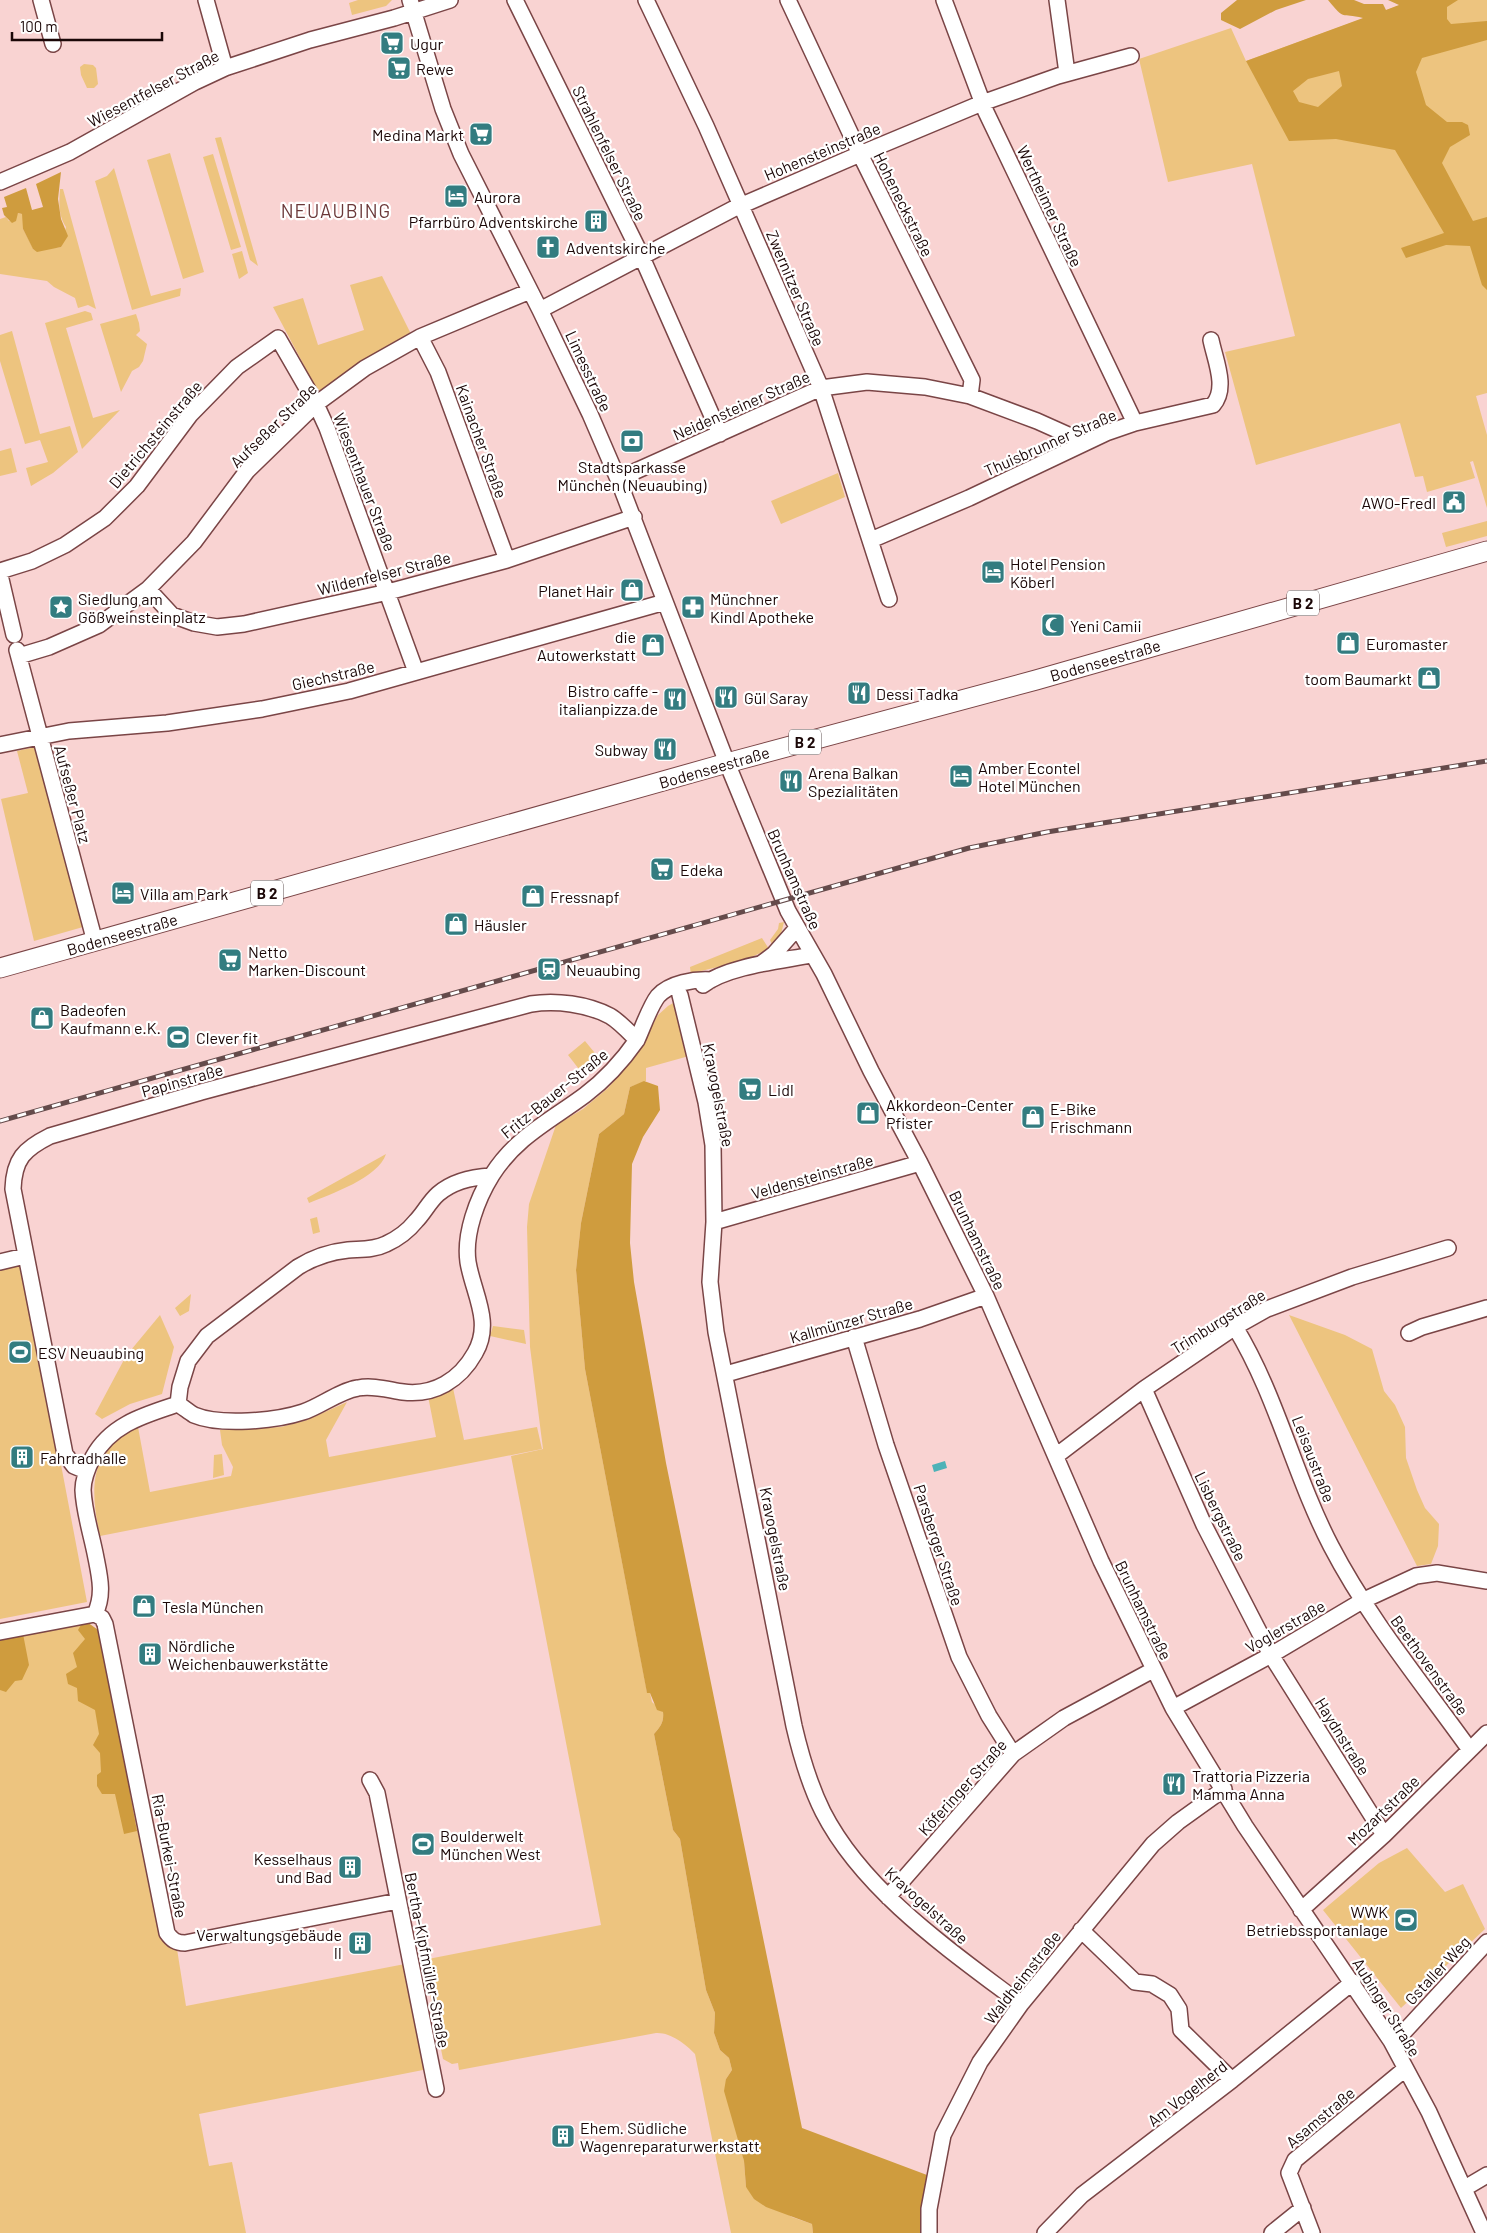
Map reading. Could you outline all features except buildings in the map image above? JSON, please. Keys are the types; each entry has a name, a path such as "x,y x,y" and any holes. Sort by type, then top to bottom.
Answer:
{"main road":[{"name":"Bodenseestraße","path":"0,968 727,763 1036,680 1487,552"}],"street":[{"path":"41,0 53,44"},
{"path":"206,0 225,68"},
{"name":"Wiesentfelser Straße","path":"0,182 63,155 195,82 225,68 411,6 450,0"},
{"name":"Strahlenfelser Straße","path":"515,0 641,256 720,434"},
{"name":"Zwernitzer Straße","path":"646,0 706,126 821,388 890,600"},
{"name":"Hoheneckstraße","path":"788,0 860,154 972,380 970,396"},
{"name":"Wertheimer Straße","path":"944,0 982,103 1043,235 1135,423"},
{"path":"1057,0 1067,73"},
{"name":"Limesstraße","path":"411,6 443,109 461,154 590,414 634,517 727,763"},
{"name":"Hohensteinstraße","path":"540,310 741,205 982,103 1067,73 1131,56"},
{"name":"Aufseßer Straße","path":"12,638 49,647 99,625 148,589 194,542 247,471 316,404 365,368 420,337 530,291"},
{"name":"Kainacher Straße","path":"420,337 438,372 507,560"},
{"name":"Wiesenthauer Straße","path":"278,338 328,428 416,672"},
{"name":"Dietrichsteinstraße","path":"0,571 32,561 65,545 105,518 137,486 190,415 237,367 278,338"},
{"name":"Thuisbrunner Straße","path":"871,540 969,498 1082,443 1135,423 1213,405 1218,400 1221,385 1211,340"},
{"name":"Neidensteiner Straße","path":"618,479 821,388 867,382 925,387 970,396 1037,421 1082,443"},
{"name":"Wildenfelser Straße","path":"148,589 172,616 194,624 216,627 244,624 388,592 507,560 634,517"},
{"name":"Aufseßer Platz","path":"0,575 12,638 40,736 94,942"},
{"name":"Giechstraße","path":"0,745 69,731 167,723 262,709 349,692 666,602"},
{"name":"Brunhamstraße","path":"727,763 788,911 824,974 870,1071 920,1163 986,1296 1101,1561 1153,1670 1190,1736"},
{"path":"761,964 774,954 797,928"},
{"path":"653,1006 701,987 711,980 761,964 811,954"},
{"path":"637,1040 660,994 668,989 699,979 711,980"},
{"name":"Kravogelstraße","path":"680,995 706,1102 713,1145 714,1222 710,1282 716,1332 726,1374 794,1726 805,1770 823,1812 837,1836 853,1858 888,1897 965,1963 1021,2004"},
{"name":"Papinstraße","path":"86,1471 74,1466 65,1454 25,1256 13,1189 17,1164 23,1152 50,1136 201,1092 531,1004 547,1002 565,1003 611,1017 637,1040"},
{"name":"Fritz-Bauer-Straße","path":"178,1404 194,1414 210,1419 280,1418 303,1412 358,1388 427,1392 453,1379 462,1371 476,1352 483,1332 482,1308 468,1260 469,1240 473,1218 491,1176 517,1143 550,1117 587,1093 624,1059 637,1040"},
{"name":"Veldensteinstraße","path":"714,1222 920,1163"},
{"path":"0,1632 94,1614 99,1604 101,1585 83,1489 86,1471 96,1452 118,1428 145,1415 178,1404 186,1367 201,1343 298,1267 314,1258 329,1253 369,1250 384,1246 398,1238 416,1221 436,1195 463,1180 491,1176"},
{"name":"Trimburgstraße","path":"1056,1456 1144,1389 1235,1328 1267,1309 1312,1291 1448,1248"},
{"path":"0,1262 25,1256"},
{"name":"Kallmünzer Straße","path":"726,1374 966,1304 986,1296"},
{"path":"1409,1333 1422,1327 1487,1308"},
{"name":"Leisaustraße","path":"1235,1328 1275,1407 1308,1498 1331,1546 1362,1601"},
{"name":"Parsberger Straße","path":"854,1337 886,1445 959,1657 989,1716 1012,1754"},
{"name":"Lisbergstraße","path":"1144,1389 1204,1525 1272,1655"},
{"name":"Voglerstraße","path":"1173,1708 1272,1655 1362,1601 1416,1576 1436,1573 1487,1581"},
{"name":"Beethovenstraße","path":"1362,1601 1470,1750"},
{"name":"Ria-Burkei-Straße","path":"94,1614 102,1618 106,1624 167,1933 171,1939 178,1943 185,1943 398,1902"},
{"name":"Haydnstraße","path":"1272,1655 1384,1835"},
{"name":"Köferinger Straße","path":"888,1897 1012,1754 1064,1718 1153,1670"},
{"name":"Aubinger Straße","path":"1190,1736 1224,1789 1244,1826 1391,2041 1429,2112 1484,2233"},
{"name":"Mozartstraße","path":"1301,1910 1384,1835 1484,1736"},
{"name":"Bertha-Kipfmüller-Straße","path":"370,1780 377,1793 436,2089"},
{"name":"Waldheimstraße","path":"929,2233 928,2209 943,2135 980,2062 1021,2004 1154,1844 1178,1822 1224,1789"},
{"path":"1081,1930 1135,1982 1152,1984 1170,1995 1179,2008 1181,2030 1232,2080"},
{"name":"Gstaller Weg","path":"1391,2041 1404,2032 1487,1942"},
{"name":"Am Vogelherd","path":"1046,2233 1082,2195 1232,2080 1352,1982"},
{"name":"Asamstraße","path":"1312,2233 1289,2173 1294,2160 1406,2069"},
{"path":"1464,2188 1487,2175"},
{"path":"1272,2233 1303,2208"}],"shaded area":[{"path":"358,0 392,0 386,6 352,15 349,3"},
{"path":"1237,0 1306,0 1276,10 1240,29 1221,20 1221,13"},
{"path":"1328,0 1354,0 1364,4 1383,4 1386,10 1399,5 1388,0 1458,0 1447,7 1447,19 1451,24 1487,21 1487,40 1422,58 1416,72 1426,105 1447,122 1462,122 1468,125 1470,135 1450,147 1442,163 1473,221 1487,217 1487,290 1482,285 1470,246 1446,245 1406,258 1401,248 1444,233 1395,150 1336,139 1289,141 1246,61 1363,18 1341,14","holes":["1339,71 1342,86 1318,107 1299,102 1293,91 1308,79"]},
{"path":"1414,0 1487,0 1487,393 1476,396 1487,435 1487,508 1473,461 1470,462 1475,478 1427,492 1423,476 1415,477 1400,423 1256,465 1225,352 1295,336 1252,164 1168,182 1139,59 1231,28 1246,61"},
{"path":"84,64 93,65 96,68 98,84 94,88 87,88 81,75 80,67"},
{"path":"221,137 258,266 250,260 215,138"},
{"path":"170,153 204,272 183,279 147,160"},
{"path":"213,154 241,247 231,250 203,157"},
{"path":"114,168 151,296 181,288 180,296 132,310 95,181 107,176"},
{"path":"61,172 58,199 61,219 68,236 61,247 37,252 33,249 23,229 22,214 18,213 16,221 12,223 4,215 2,208 7,207 4,197 26,188 32,210 43,207 36,184"},
{"path":"60,189 63,189 96,309 88,305 78,308 75,298 47,281 0,274 0,219 6,217 9,221 15,218 18,213 22,214 24,220 23,229 34,250 61,247 66,227 60,213"},
{"path":"242,251 248,273 239,279 232,254"},
{"path":"382,276 411,334 322,391 317,390 273,307 303,298 318,345 364,330 350,285"},
{"path":"85,311 91,313 93,320 66,328 93,418 120,410 82,449 45,323"},
{"path":"136,314 140,331 136,335 147,344 143,361 139,367 132,371 121,392 100,324"},
{"path":"12,331 40,434 70,426 78,452 53,473 31,486 26,468 48,462 40,440 25,444 0,361 0,335"},
{"path":"11,448 17,472 0,476 0,451"},
{"path":"838,473 845,497 781,524 771,501"},
{"path":"1487,521 1487,536 1446,547 1442,533"},
{"path":"35,747 83,927 34,941 1,799 28,793 17,751"},
{"path":"784,922 780,938 773,946 770,940 778,929 779,923"},
{"path":"762,938 769,949 743,961 701,971 691,976 690,967"},
{"path":"675,1002 689,1056 646,1068 646,1081 630,1087 624,1114 599,1134 581,1223 576,1270 585,1369 647,1692 650,1693 652,1702 663,1712 661,1724 654,1734 673,1830 680,1839 706,1990 715,2013 714,2033 720,2050 729,2058 732,2070 726,2079 744,2161 746,2187 792,2217 812,2224 813,2233 731,2233 695,2054 687,2046 667,2034 656,2033 459,2070 458,2063 452,2064 443,2059 423,1960 601,1925 511,1456 543,1449 530,1347 527,1227 529,1204 556,1125 583,1109 608,1088 637,1054 658,1015"},
{"path":"585,1041 599,1058 582,1073 568,1055"},
{"path":"644,1081 658,1086 660,1110 643,1137 632,1164 630,1243 634,1282 666,1463 802,2128 927,2175 923,2209 923,2233 813,2233 812,2224 766,2207 754,2199 746,2187 744,2161 724,2091 726,2079 732,2070 729,2058 720,2050 714,2033 715,2013 706,1990 680,1839 673,1830 654,1734 659,1729 663,1719 663,1712 657,1710 650,1693 647,1693 585,1369 576,1270 581,1223 599,1134 624,1114 630,1087"},
{"path":"386,1154 374,1171 364,1178 309,1203 307,1198"},
{"path":"317,1217 320,1232 313,1234 310,1219"},
{"name":"ESV Neuaubing","path":"21,1253 87,1602 0,1619 0,1259"},
{"path":"191,1294 189,1311 180,1316 175,1308"},
{"path":"160,1315 174,1347 162,1394 130,1404 102,1419 95,1414 126,1356"},
{"path":"1289,1315 1345,1335 1372,1349 1384,1391 1395,1405 1405,1427 1406,1458 1417,1490 1425,1508 1439,1524 1438,1546 1431,1564 1417,1566"},
{"path":"493,1326 524,1330 526,1344 490,1336"},
{"path":"453,1388 464,1440 537,1427 542,1449 100,1536 95,1503 94,1487 96,1473 101,1459 110,1447 122,1436 138,1427 150,1492 231,1476 233,1467 222,1445 220,1430 281,1427 307,1420 347,1402 326,1440 329,1457 436,1437 428,1396"},
{"path":"222,1454 224,1475 213,1478 214,1455"},
{"path":"87,1622 101,1632 130,1777 130,1793 137,1831 124,1834 115,1794 102,1794 97,1786 97,1775 101,1772 100,1753 93,1745 99,1734 95,1710 78,1701 77,1688 68,1684 66,1674 77,1667 73,1653 85,1639 78,1630 82,1623"},
{"path":"82,1623 137,1831 130,1793 130,1777 162,1939 168,1947 177,1949 186,2006 405,1964 425,2063 423,2070 199,2114 209,2166 232,2162 246,2233 0,2233 0,1644 23,1634"},
{"path":"23,1634 29,1665 22,1680 15,1681 6,1692 0,1690 0,1638"},
{"name":"WWK Betriebssportanlage","path":"1407,1848 1445,1892 1463,1884 1485,1929 1401,2008 1323,1910 1379,1863"}],"water":[{"path":"945,1461 947,1468 934,1472 932,1465"}],"railway":[{"path":"0,1121 969,848 1047,832 1487,761"}],"place":[{"name":"Ugur","path":"392,43"},
{"name":"Rewe","path":"399,68"},
{"name":"Medina Markt","path":"481,134"},
{"name":"Aurora","path":"456,196"},
{"name":"Pfarrbüro Adventskirche","path":"596,221"},
{"name":"Adventskirche","path":"548,247"},
{"name":"Stadtsparkasse München (Neuaubing)","path":"632,441"},
{"name":"AWO-Fredl","path":"1454,502"},
{"name":"Hotel Pension Köberl","path":"993,572"},
{"name":"Planet Hair","path":"632,590"},
{"name":"Siedlung am Gößweinsteinplatz","path":"61,607"},
{"name":"Münchner Kindl Apotheke","path":"693,607"},
{"name":"Yeni Camii","path":"1053,625"},
{"name":"Euromaster","path":"1348,643"},
{"name":"die Autowerkstatt","path":"653,645"},
{"name":"toom Baumarkt","path":"1429,678"},
{"name":"Dessi Tadka","path":"859,693"},
{"name":"Gül Saray","path":"726,697"},
{"name":"Bistro caffe - italianpizza.de","path":"675,699"},
{"name":"Subway","path":"665,749"},
{"name":"Amber Econtel Hotel München","path":"961,776"},
{"name":"Arena Balkan Spezialitäten","path":"791,781"},
{"name":"Edeka","path":"662,869"},
{"name":"Villa am Park","path":"123,893"},
{"name":"Fressnapf","path":"533,896"},
{"name":"Häusler","path":"456,924"},
{"name":"Netto Marken-Discount","path":"230,960"},
{"name":"Neuaubing","path":"549,969"},
{"name":"Badeofen Kaufmann e.K.","path":"42,1018"},
{"name":"Clever fit","path":"178,1037"},
{"name":"Lidl","path":"750,1089"},
{"name":"Akkordeon-Center Pfister","path":"868,1113"},
{"name":"E-Bike Frischmann","path":"1033,1117"},
{"name":"ESV Neuaubing","path":"20,1352"},
{"name":"Fahrradhalle","path":"22,1457"},
{"name":"Tesla München","path":"144,1606"},
{"name":"Nördliche Weichenbauwerkstätte","path":"150,1654"},
{"name":"Trattoria Pizzeria Mamma Anna","path":"1174,1784"},
{"name":"Boulderwelt München West","path":"423,1844"},
{"name":"Kesselhaus und Bad","path":"350,1867"},
{"name":"WWK Betriebssportanlage","path":"1406,1920"},
{"name":"Verwaltungsgebäude II","path":"360,1943"},
{"name":"Ehem. Südliche Wagenreparaturwerkstatt","path":"563,2136"}],"district":[{"name":"NEUAUBING","path":"336,210"}]}
